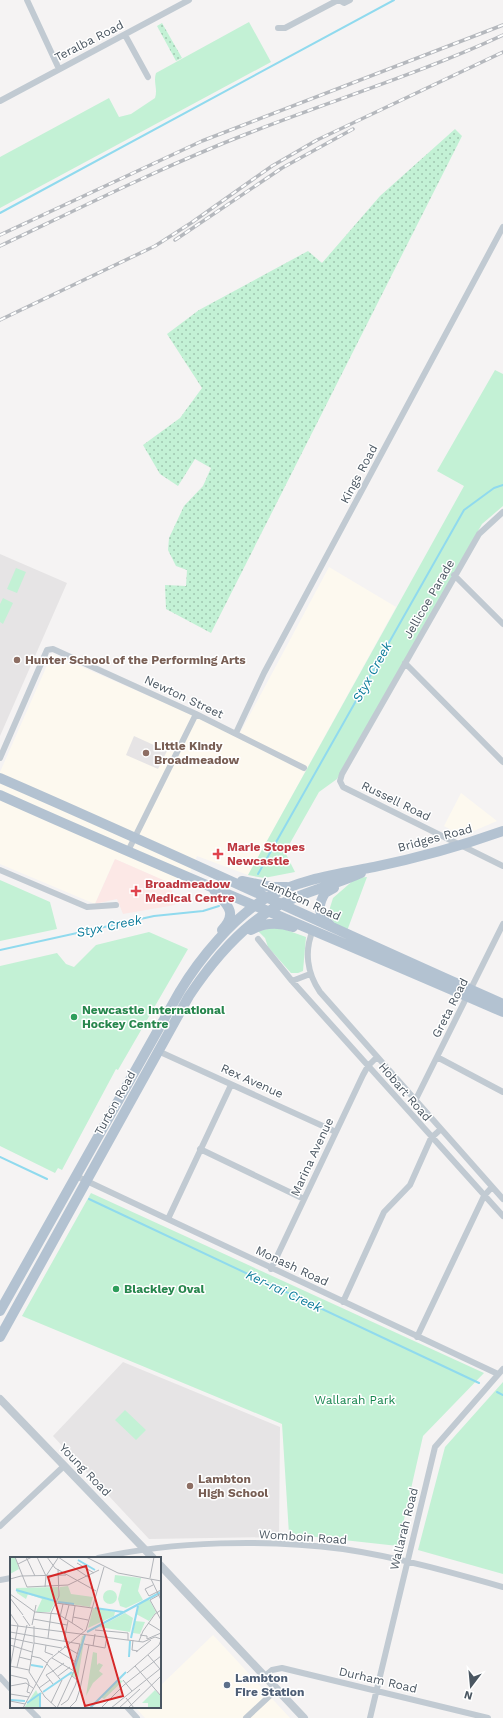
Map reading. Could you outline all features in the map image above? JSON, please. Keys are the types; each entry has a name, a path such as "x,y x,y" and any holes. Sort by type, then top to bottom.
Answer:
{"main road":[{"name":"Lambton Road","path":"0,778 230,880 469,994 503,1012"},
{"name":"Lambton Road","path":"0,795 313,930 469,994 503,1004"},
{"name":"Bridges Road","path":"257,905 267,898 293,887 336,874 374,867 462,846 503,831"},
{"name":"Bridges Road","path":"281,904 341,882 374,867"},
{"path":"230,880 272,887 293,887"},
{"path":"336,930 323,919 319,907 325,893 338,886 341,882"},
{"path":"207,954 208,946 226,926 230,916 227,902 212,887"},
{"name":"Turton Road","path":"0,1337 158,1050 202,977 239,935 258,919 281,904"},
{"name":"Turton Road","path":"0,1311 193,970 229,929 257,905"},
{"path":"239,935 242,935 257,926 277,923 301,929 313,930"}],"street":[{"path":"27,0 59,69"},
{"name":"Teralba Road","path":"0,101 189,0"},
{"path":"278,28 285,28 338,0 346,3 350,0"},
{"path":"125,35 148,77"},
{"name":"Kings Road","path":"236,733 264,673 503,227"},
{"name":"Jellicoe Parade","path":"343,787 340,778 454,575 479,534 503,512"},
{"path":"454,575 503,624"},
{"name":"Newton Street","path":"0,758 47,650 52,649 196,714 304,768"},
{"path":"405,663 503,762"},
{"path":"128,851 196,714"},
{"name":"Russell Road","path":"343,787 503,866"},
{"path":"0,870 87,907 116,905"},
{"name":"Greta Road","path":"415,1101 503,924"},
{"name":"Hobart Road","path":"313,930 309,940 308,962 310,974 326,1001 503,1199"},
{"name":"Hobart Road","path":"258,939 292,981 431,1138 503,1216"},
{"path":"292,981 310,974"},
{"name":"Rex Avenue","path":"158,1050 231,1085 259,1096 336,1132"},
{"name":"Marina Avenue","path":"271,1269 368,1066 377,1057"},
{"path":"437,1057 503,1092"},
{"path":"168,1219 231,1085"},
{"path":"343,1302 384,1212 410,1185 431,1138 441,1129"},
{"path":"200,1149 304,1199"},
{"name":"Monash Road","path":"76,1176 271,1269 498,1374"},
{"path":"416,1337 484,1196 492,1188"},
{"name":"Wallarah Road","path":"370,1718 435,1447 503,1369"},
{"name":"Young Road","path":"0,1398 152,1557"},
{"path":"0,1526 64,1466"},
{"name":"Womboin Road","path":"104,1557 144,1550 228,1544 281,1545 343,1549 408,1561 503,1587"},
{"path":"161,1566 304,1718"},
{"path":"0,1580 10,1579"},
{"name":"Durham Road","path":"265,1676 272,1670 282,1668 488,1718"},
{"path":"0,1677 10,1688"},
{"path":"246,1718 277,1689"},
{"path":"28,1708 38,1718"},
{"path":"127,1708 137,1718"}],"shaded area":[{"name":"Hunter School of the Performing Arts","path":"0,554 67,583 0,736"},
{"path":"329,567 396,607 248,875 197,856 183,889 115,859 95,904 0,864 0,772 52,654 239,735"},
{"name":"Little Kindy Broadmeadow","path":"134,736 167,751 158,769 126,755"},
{"path":"461,793 497,821 462,836 444,826"},
{"name":"Broadmeadow Medical Centre","path":"115,859 170,883 175,905 123,914 117,899 95,904"},
{"name":"Lambton High School","path":"123,1362 280,1427 279,1537 149,1539 53,1436"},
{"path":"213,1635 290,1718 145,1718 136,1708 161,1708 161,1685"}],"green space":[{"path":"249,22 271,62 0,208 0,157 109,98 119,117 131,114 155,98 156,73"},
{"path":"162,23 182,58 176,61 157,26"},
{"path":"455,129 462,136 211,633 166,609 165,585 186,586 187,570 176,566 168,550 169,538 184,506 203,486 211,468 195,459 178,486 160,474 143,445 180,418 202,388 167,334 199,310 308,251 322,263 380,196"},
{"path":"495,370 503,374 503,506 482,524 337,779 319,792 285,852 295,872 264,878 248,875 464,486 437,471"},
{"path":"16,568 26,572 17,593 7,589"},
{"path":"3,598 13,603 3,624 0,622 0,604"},
{"path":"367,877 347,931 338,928 328,914 333,898 356,878"},
{"path":"0,880 50,902 57,929 0,941"},
{"path":"278,927 306,937 303,971 291,973 268,947 265,938 258,931"},
{"name":"Newcastle International Hockey Centre","path":"149,932 188,949 118,1070 116,1069 62,1170 58,1168 55,1173 0,1146 0,966 57,953 66,964 74,967 96,945"},
{"name":"Wallarah Park","path":"91,1193 484,1373 423,1436 398,1546 289,1534 282,1424 22,1316"},
{"path":"503,1382 503,1574 418,1550 445,1447"},
{"path":"125,1410 146,1430 136,1440 115,1420"}],"waterway":[{"path":"0,213 394,0"},
{"name":"Styx Creek","path":"258,874 464,510 494,488 503,485"},
{"name":"Styx Creek","path":"0,950 154,916 203,911 219,906"},
{"name":"Ker-rai Creek","path":"0,1157 47,1179"},
{"name":"Ker-rai Creek","path":"89,1199 479,1383"},
{"name":"Ker-rai Creek","path":"497,1392 503,1395"}],"railway":[{"path":"0,235 202,141 503,25"},
{"path":"0,246 123,187 186,159 281,121 441,62 503,35"},
{"path":"0,320 155,246 191,223 272,166 317,140 503,52"},
{"path":"175,240 282,168 353,129"}],"place":[{"name":"Hunter School of the Performing Arts","path":"17,660"},
{"name":"Little Kindy Broadmeadow","path":"146,753"},
{"name":"Marie Stopes Newcastle","path":"218,854"},
{"name":"Broadmeadow Medical Centre","path":"136,891"},
{"name":"Newcastle International Hockey Centre","path":"74,1017"},
{"name":"Blackley Oval","path":"116,1289"},
{"name":"Lambton High School","path":"190,1486"},
{"name":"Lambton Fire Station","path":"227,1685"}]}
